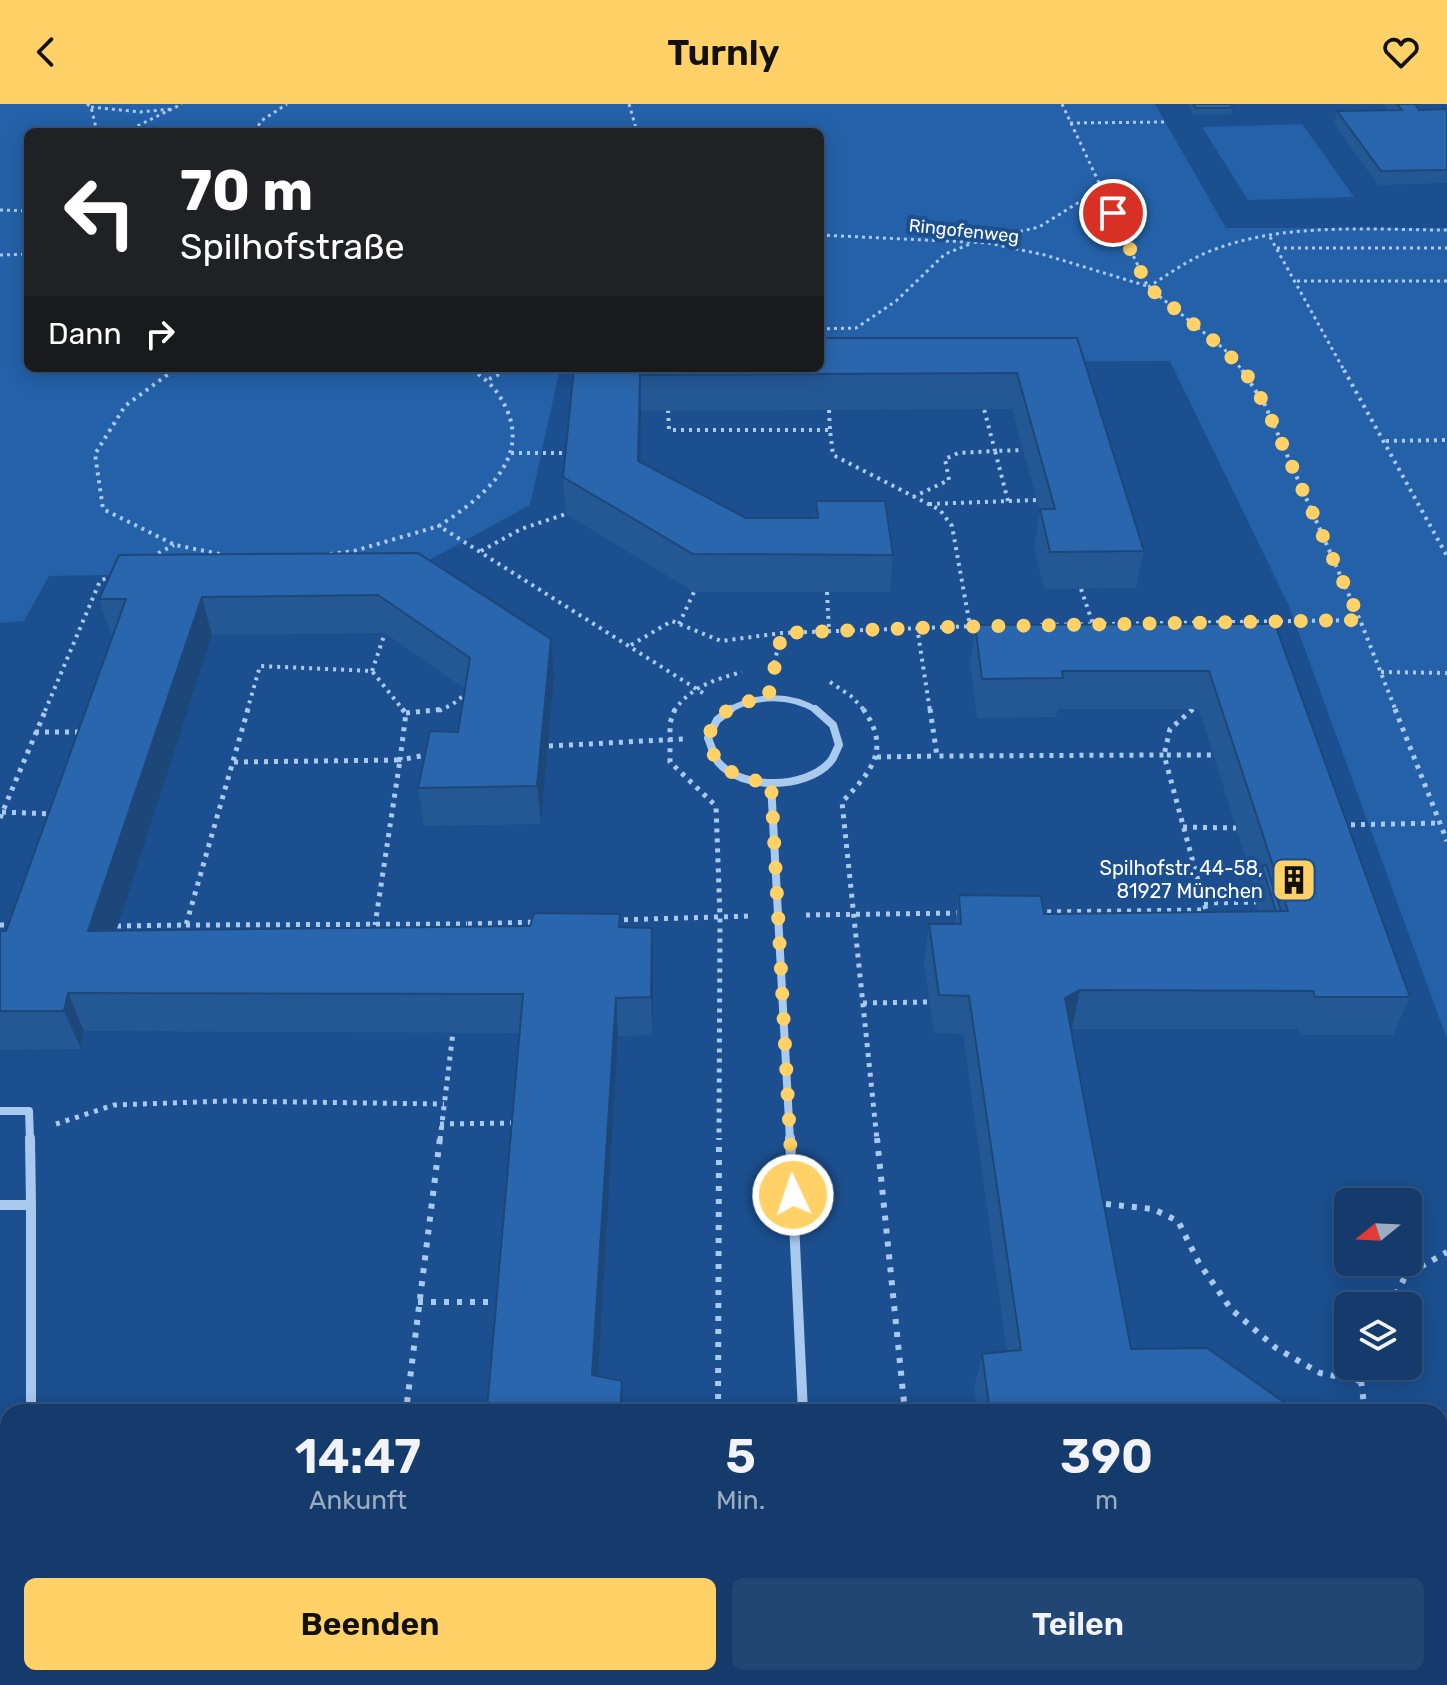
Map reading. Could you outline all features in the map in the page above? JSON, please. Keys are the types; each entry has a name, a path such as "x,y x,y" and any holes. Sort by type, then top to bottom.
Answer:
{"street":[{"path":"768,698 805,703 820,711 838,733 839,746 834,758 808,778 771,783 754,781 726,769 716,760 708,738 718,718 727,710 768,698"},
{"path":"771,783 803,1404"},
{"path":"0,1111 29,1111 31,1404"},
{"path":"0,1205 31,1205"}],"path":[{"path":"133,128 182,104"},
{"path":"257,128 261,121 287,104"},
{"path":"629,104 636,128"},
{"path":"1062,104 1148,287 1224,349 1247,375 1265,405 1360,620 1447,841"},
{"path":"96,128 89,105 140,112 172,109"},
{"path":"1070,123 1165,122"},
{"path":"851,335 856,328 896,301 945,254 974,242 1039,227 1102,188"},
{"path":"0,210 24,211"},
{"path":"1148,287 1222,246 1270,237 1356,230 1447,230"},
{"name":"Ringofenweg","path":"824,235 974,242 1061,258 1148,287"},
{"path":"1270,237 1386,441 1447,556"},
{"path":"1277,248 1447,248"},
{"path":"0,255 24,254"},
{"path":"1297,281 1447,281"},
{"path":"824,329 856,328"},
{"path":"171,372 125,406 95,454 103,509 175,545 229,556"},
{"path":"326,555 354,551 439,526 476,502 502,472 511,453 515,421 489,379 475,372"},
{"path":"489,379 504,372"},
{"path":"984,409 1008,501"},
{"path":"668,410 669,430 830,430"},
{"path":"829,410 833,455 940,510 952,526 970,626"},
{"path":"1386,441 1447,440"},
{"path":"913,497 949,480 945,459 958,453 1023,450"},
{"path":"511,453 572,453"},
{"path":"928,504 1037,500"},
{"path":"480,551 521,529 566,514"},
{"path":"439,526 631,645 727,710"},
{"path":"150,557 175,545"},
{"path":"62,814 1,815 100,581 125,569"},
{"path":"1081,589 1093,624"},
{"path":"679,624 694,592"},
{"path":"827,592 829,631"},
{"path":"1031,625 1360,620"},
{"path":"631,645 672,621 721,641 782,633 985,626"},
{"path":"917,627 937,756"},
{"path":"372,671 385,633"},
{"path":"768,698 782,633"},
{"path":"186,925 260,666 372,671 406,713 375,925"},
{"path":"1381,672 1447,673"},
{"path":"406,713 441,712 455,705 468,691"},
{"path":"1193,709 1170,729 1164,755 1205,906 1213,920"},
{"path":"35,732 91,732"},
{"path":"549,746 708,738"},
{"path":"234,762 400,760 441,752"},
{"path":"877,757 1214,755"},
{"path":"1336,826 1440,823"},
{"path":"1183,827 1236,828"},
{"path":"1029,912 1125,911 1259,902"},
{"path":"1125,911 1130,924"},
{"path":"612,921 965,913"},
{"path":"117,926 552,922"},
{"path":"465,938 467,924"},
{"path":"0,925 26,925"},
{"path":"414,938 415,925"},
{"path":"863,1003 930,1002"},
{"path":"406,1404 453,1032"},
{"path":"29,1134 114,1105 227,1101 444,1104"},
{"path":"440,1124 520,1123"},
{"path":"1106,1204 1153,1209 1178,1221 1199,1263 1231,1309 1276,1348 1309,1367 1320,1373 1361,1381 1364,1404"},
{"path":"1397,1292 1406,1275 1447,1252"},
{"path":"418,1302 505,1302"}],"shaded area":[{"path":"0,104 1155,104 1226,228 1447,228 1447,1039 1289,606 1170,361 824,362 824,128 24,128 24,372 559,372 530,505 411,570 49,576 24,621 0,623"},
{"path":"1302,124 1354,197 1248,200 1202,127"}],"building":[{"path":"1193,104 1230,104 1233,108 1196,108"},
{"path":"1397,104 1415,104 1419,110 1447,109 1447,170 1381,171 1337,111 1402,110"},
{"path":"824,338 1077,338 1144,551 1050,552 1040,509 1055,509 1017,373 640,375 638,461 746,518 818,518 816,501 885,501 893,555 693,554 563,477 574,372 824,372"},
{"path":"418,553 551,639 537,786 418,788 430,731 458,732 470,658 378,595 202,597 88,931 530,926 534,913 620,914 619,927 652,928 651,997 616,998 592,1375 622,1381 621,1404 487,1404 523,994 68,993 64,1011 0,1011 0,931 6,931 126,599 99,599 119,555"},
{"path":"1275,624 1410,997 1315,997 1313,991 1080,990 1065,998 1131,1349 1207,1348 1287,1404 989,1404 982,1354 1021,1350 969,996 939,995 929,924 961,924 959,895 1041,896 1044,914 1288,911 1209,671 1062,671 1063,678 982,679 975,625"},
{"path":"1266,865 1281,911 1276,911 1262,866"}],"place":[{"name":"Spilhofstr. 44-58, 81927 München","path":"1294,880"}],"route":[{"path":"793,1195 771,783 754,781 726,769 710,750 708,738 711,728 727,710 768,698 782,633 1360,620 1265,405 1247,375 1224,349 1148,287 1113,213"}]}
